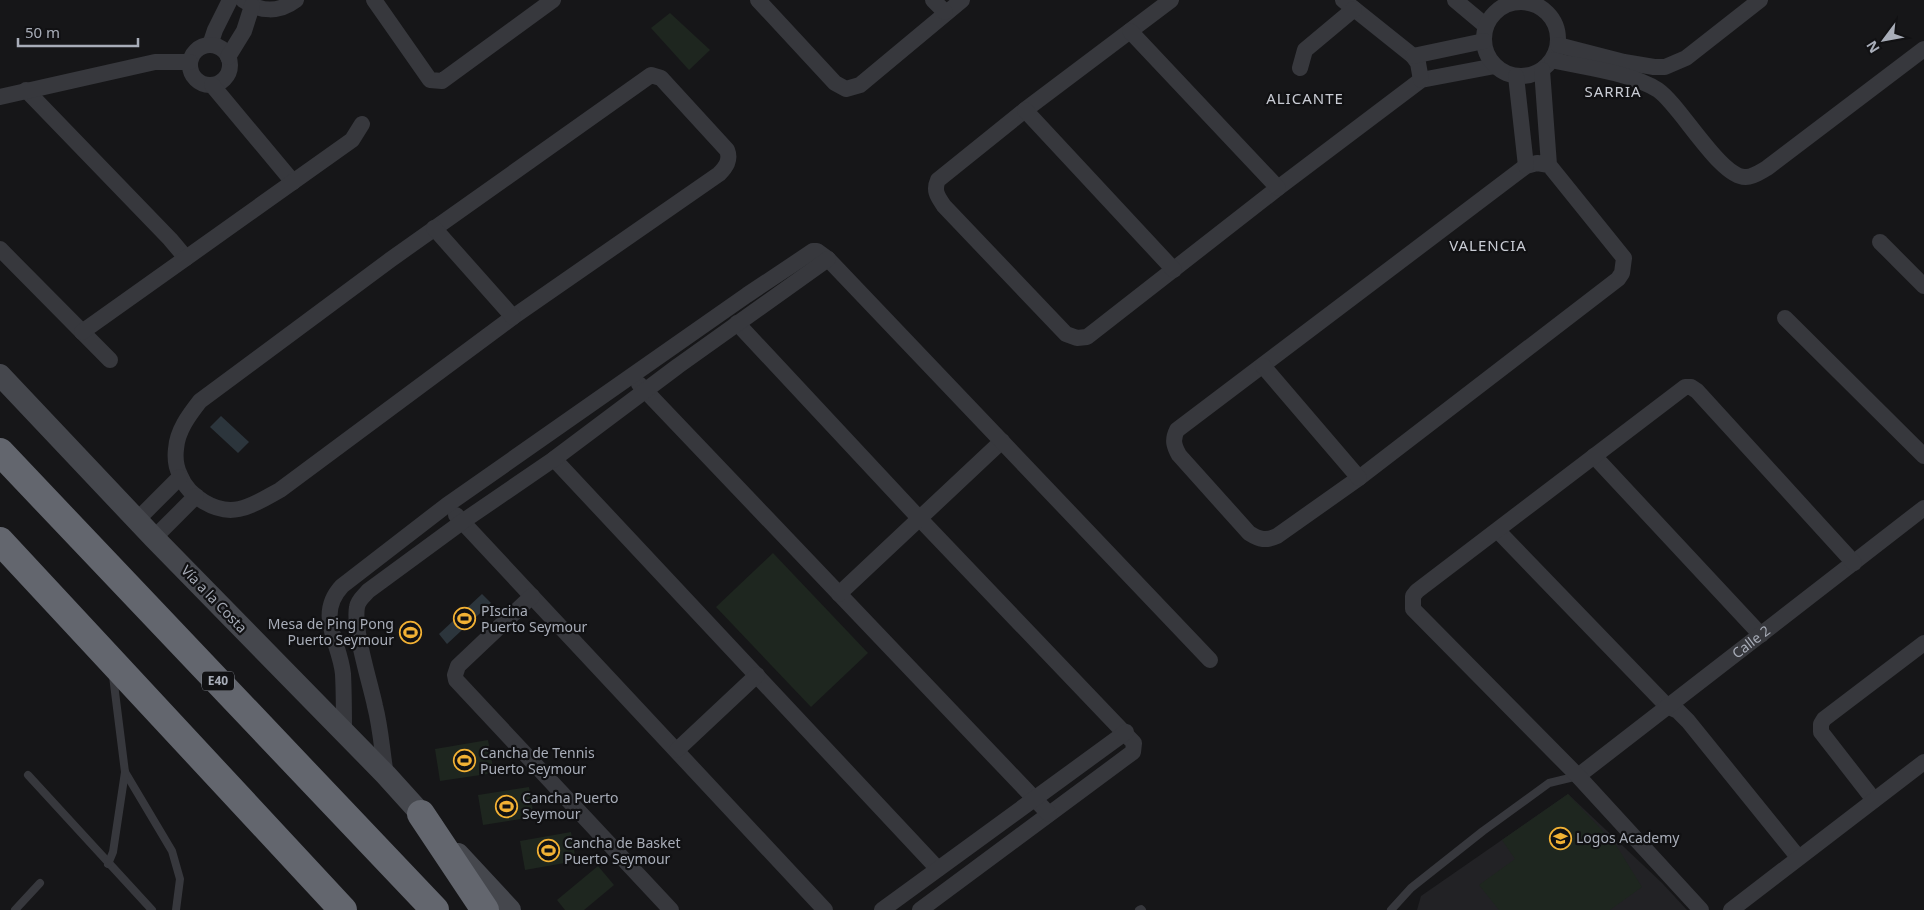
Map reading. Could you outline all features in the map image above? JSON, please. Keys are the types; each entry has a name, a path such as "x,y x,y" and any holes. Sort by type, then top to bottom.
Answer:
{"highway":[{"name":"E40","path":"0,452 435,910"},
{"path":"0,541 343,910"},
{"path":"421,814 484,910"}],"street":[{"path":"210,45 214,30 230,0"},
{"path":"228,57 244,30 247,3 264,10 277,10 289,6 296,0"},
{"path":"374,0 430,80 435,82 442,81 553,0"},
{"path":"758,0 835,83 846,89 860,85 945,12 962,0"},
{"path":"933,0 945,12"},
{"path":"1171,0 1025,110 938,180 935,186 936,193 944,206 1066,334 1077,338 1086,336 1421,80 1495,66"},
{"path":"1455,0 1485,34"},
{"path":"1549,165 1537,163 1526,166 1178,430 1174,436 1174,447 1179,456 1249,533 1258,539 1268,540 1277,536 1359,478 1618,279 1622,273 1624,258 1549,165 1551,58 1557,29 1550,15 1538,3 1519,1 1496,4 1485,34 1486,50 1495,66 1505,73 1525,76 1551,58 1624,62 1665,67 1686,58 1760,0"},
{"path":"1300,68 1305,50 1348,5 1413,56 1418,63 1421,80"},
{"path":"1130,31 1278,188"},
{"path":"1413,56 1485,34"},
{"path":"210,45 224,50 228,57 230,66 228,75 221,82 212,85 203,84 195,79 191,71 190,62 197,50 210,45"},
{"path":"1551,58 1636,78 1660,92 1732,174 1745,178 1766,168 1924,49"},
{"path":"0,97 155,62 190,62"},
{"path":"651,75 661,78 728,150 728,162 719,174 513,317 280,490 261,501 238,510 217,509 196,496 180,477 177,468 176,447 180,431 188,415 200,401 434,228 651,75"},
{"path":"1516,76 1526,166"},
{"path":"212,85 293,182"},
{"path":"26,90 170,239 186,258"},
{"path":"1025,110 1174,270"},
{"path":"82,332 352,140 362,124"},
{"path":"434,228 513,317"},
{"path":"1880,242 1924,286"},
{"path":"0,249 110,360"},
{"path":"344,733 343,672 330,627 330,603 342,586 448,504 810,252 817,251 828,259 1210,660"},
{"path":"386,775 376,708 360,643 357,607 360,599 368,591 462,522 554,459 678,366 828,259"},
{"path":"1785,318 1924,456"},
{"path":"737,323 919,518 1126,732 1135,746 1133,752 920,910"},
{"path":"1263,366 1359,478"},
{"name":"Vía a la Costa","path":"0,375 154,538 386,775 510,910"},
{"path":"632,377 1049,814"},
{"path":"1701,910 1578,776 1413,608 1413,596 1417,591 1685,387 1691,387 1711,406 1854,563"},
{"path":"839,594 1002,441"},
{"path":"1594,456 1761,635"},
{"path":"554,459 938,869"},
{"path":"137,520 180,477"},
{"path":"154,538 196,496"},
{"path":"448,504 462,522 825,910"},
{"name":"Calle 2","path":"1578,776 1924,508"},
{"path":"1498,531 1667,706 1678,711 1688,721 1798,857"},
{"path":"532,596 458,666 455,675 456,680 671,910"},
{"path":"1874,800 1822,732 1821,724 1824,719 1924,643"},
{"path":"677,750 757,675"},
{"path":"882,910 1126,732"},
{"path":"1731,910 1924,762"}],"lane":[{"path":"108,864 113,852 125,772 110,659"},
{"path":"125,772 172,851 180,879 176,910"},
{"path":"28,775 152,910"},
{"path":"1391,910 1411,888 1483,831 1549,783 1578,776"},
{"path":"15,910 40,883"}],"shaded area":[{"path":"670,13 710,50 689,70 651,28"},
{"path":"221,416 249,442 238,453 210,427"},
{"path":"773,553 868,653 811,707 716,607"},
{"name":"PIscina Puerto Seymour","path":"482,594 491,603 447,644 439,634"},
{"name":"Cancha de Tennis Puerto Seymour","path":"488,740 494,773 440,781 435,749"},
{"name":"Cancha Puerto Seymour","path":"529,787 534,817 483,825 478,795"},
{"name":"Logos Academy","path":"1568,794 1662,883 1687,910 1417,910 1421,896"},
{"name":"Logos Academy","path":"1568,794 1616,845 1642,887 1610,910 1499,910 1479,885 1515,859 1502,840"},
{"name":"Cancha de Basket Puerto Seymour","path":"571,832 576,861 525,870 520,841"},
{"path":"598,866 614,885 584,910 565,910 557,900"}],"place":[{"name":"PIscina Puerto Seymour","path":"465,619"},
{"name":"Mesa de Ping Pong Puerto Seymour","path":"410,632"},
{"name":"Cancha de Tennis Puerto Seymour","path":"464,761"},
{"name":"Cancha Puerto Seymour","path":"506,806"},
{"name":"Logos Academy","path":"1560,838"},
{"name":"Cancha de Basket Puerto Seymour","path":"548,851"}],"district":[{"name":"SARRIA","path":"1613,92"},
{"name":"ALICANTE","path":"1305,99"},
{"name":"VALENCIA","path":"1488,246"}]}
